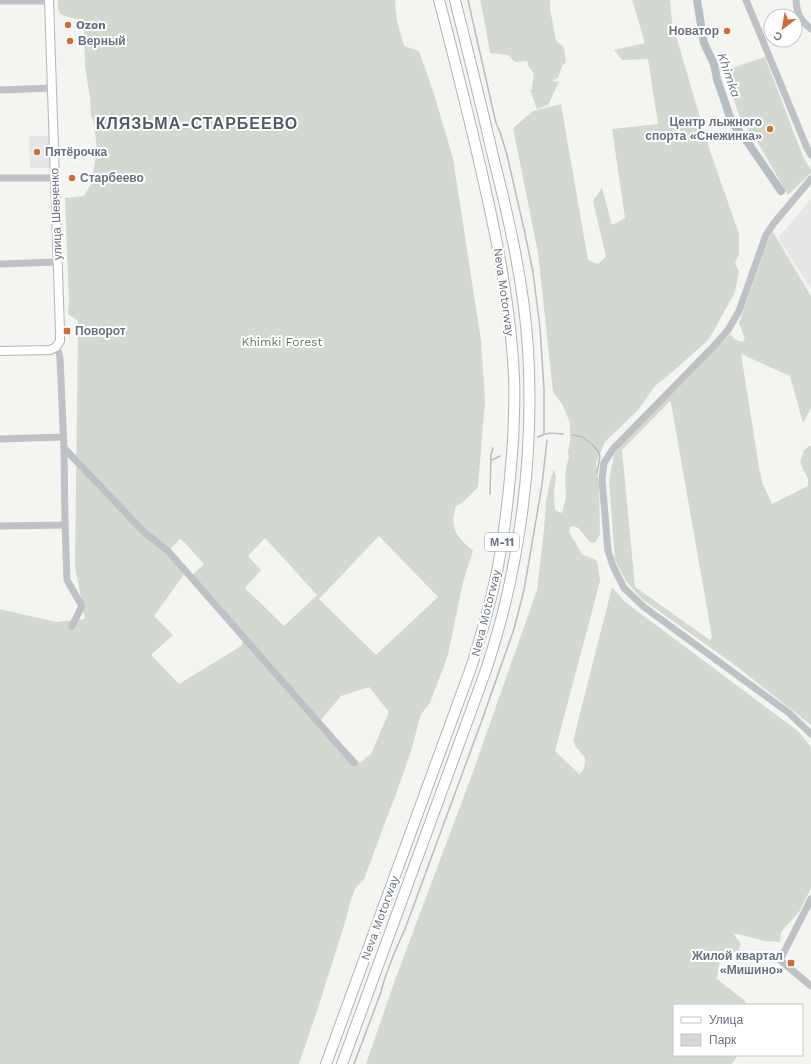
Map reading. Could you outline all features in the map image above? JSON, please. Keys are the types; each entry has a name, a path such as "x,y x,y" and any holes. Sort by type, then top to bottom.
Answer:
{"highway":[{"name":"Neva Motorway","path":"326,1064 472,665 498,568 508,501 513,433 514,377 506,293 499,250 482,172 439,0"},
{"name":"Neva Motorway","path":"342,1064 486,670 505,603 519,537 523,504 528,454 529,378 528,348 521,291 505,205 455,0"}],"main road":[{"name":"улица Шевченко","path":"49,0 60,330 60,341 56,347"},
{"path":"0,351 50,350 56,347"}],"street":[{"path":"0,1 49,0"},
{"path":"746,0 807,148 811,154"},
{"path":"796,0 798,14 804,23 811,29"},
{"path":"0,90 52,88"},
{"path":"0,178 55,178"},
{"path":"811,179 774,223 766,235 739,311 728,330 613,449 604,463 602,479 608,551 613,566 624,588 644,607 789,713 811,734"},
{"path":"0,264 58,262"},
{"path":"56,347 60,359 67,580 82,606 72,626"},
{"path":"0,439 63,437"},
{"path":"64,448 144,532 168,551 354,763"},
{"path":"0,526 65,525"},
{"path":"811,899 780,960 811,986"}],"shaded area":[{"path":"29,136 51,136 51,168 30,168"},
{"path":"811,199 811,289 778,238"}],"green space":[{"name":"Khimki Forest","path":"58,0 396,0 397,21 404,46 419,51 433,91 453,158 481,341 485,401 478,487 462,503 456,506 453,520 458,536 473,551 463,582 448,655 430,703 421,714 411,751 364,879 355,889 299,1064 0,1064 0,609 56,622 85,619 75,567 78,321 68,314 69,300 65,198 84,196 91,184 97,150 85,67 84,20 71,18 60,14","holes":["379,536 438,597 376,655 319,599","265,538 317,595 284,626 245,588 261,570 248,556","180,539 204,564 189,578 243,640 241,646 179,684 152,656 152,654 173,635 154,616 185,573 166,553","369,687 389,712 371,754 360,763 320,721 341,696"]},
{"path":"480,0 550,0 550,9 556,40 564,48 566,62 562,66 558,78 552,81 559,82 548,105 537,109 530,90 533,88 534,74 527,61 515,62 508,55 490,53"},
{"path":"632,0 670,0 672,22 709,148 739,234 739,254 735,263 739,272 735,292 706,342 655,386 639,409 605,442 596,463 599,485 600,534 595,543 590,542 578,528 574,526 570,527 569,532 582,554 596,560 600,581 555,751 579,774 584,769 585,758 573,741 612,587 625,602 798,731 811,747 811,888 799,912 781,932 780,942 765,941 733,933 741,944 738,952 726,951 720,958 717,979 744,1000 746,1004 673,1004 673,1056 737,1056 732,1064 366,1064 395,980 470,780 537,590 546,502 554,469 556,477 554,493 555,510 562,513 566,497 565,482 566,468 569,457 570,423 562,404 553,392 538,253 513,128 533,111 561,104 588,260 598,264 606,257 593,201 602,188 612,225 625,218 612,129 658,124 648,59 622,60 614,50 645,43"},
{"name":"Центр лыжного спорта «Снежинка»","path":"765,57 804,159 811,170 811,173 788,195 755,138 741,120 723,71"},
{"path":"773,232 811,296 811,408 803,423 790,376 741,354 762,482 772,504 808,486 808,479 800,462 804,450 811,446 811,725 736,666 642,599 626,581 615,560 609,480 614,455 619,446 730,334 736,340 742,342 745,339 739,323 768,240","holes":["670,401 712,637 710,640 635,587 622,450"]}],"waterway":[{"path":"468,0 496,123 507,155 533,272 540,328 544,389 544,434"},
{"name":"Khimka","path":"697,0 704,43 714,64 717,79 732,123 744,137 781,191"},
{"path":"538,437 550,433 563,434"},
{"path":"572,435 583,437 593,445 599,453 600,457 597,473"},
{"path":"354,1064 381,992 388,968 405,929 482,720 514,629 524,590 542,485 547,440"},
{"path":"490,494 491,454 493,448"},
{"path":"492,460 500,456"}],"place":[{"name":"Ozon","path":"68,25"},
{"name":"Новатор","path":"727,31"},
{"name":"Верный","path":"70,41"},
{"name":"Центр лыжного спорта «Снежинка»","path":"770,129"},
{"name":"Пятёрочка","path":"37,152"},
{"name":"Старбеево","path":"72,178"},
{"name":"Поворот","path":"67,331"},
{"name":"Жилой квартал «Мишино»","path":"791,963"}],"district":[{"name":"КЛЯЗЬМА-СТАРБЕЕВО","path":"197,123"}]}
